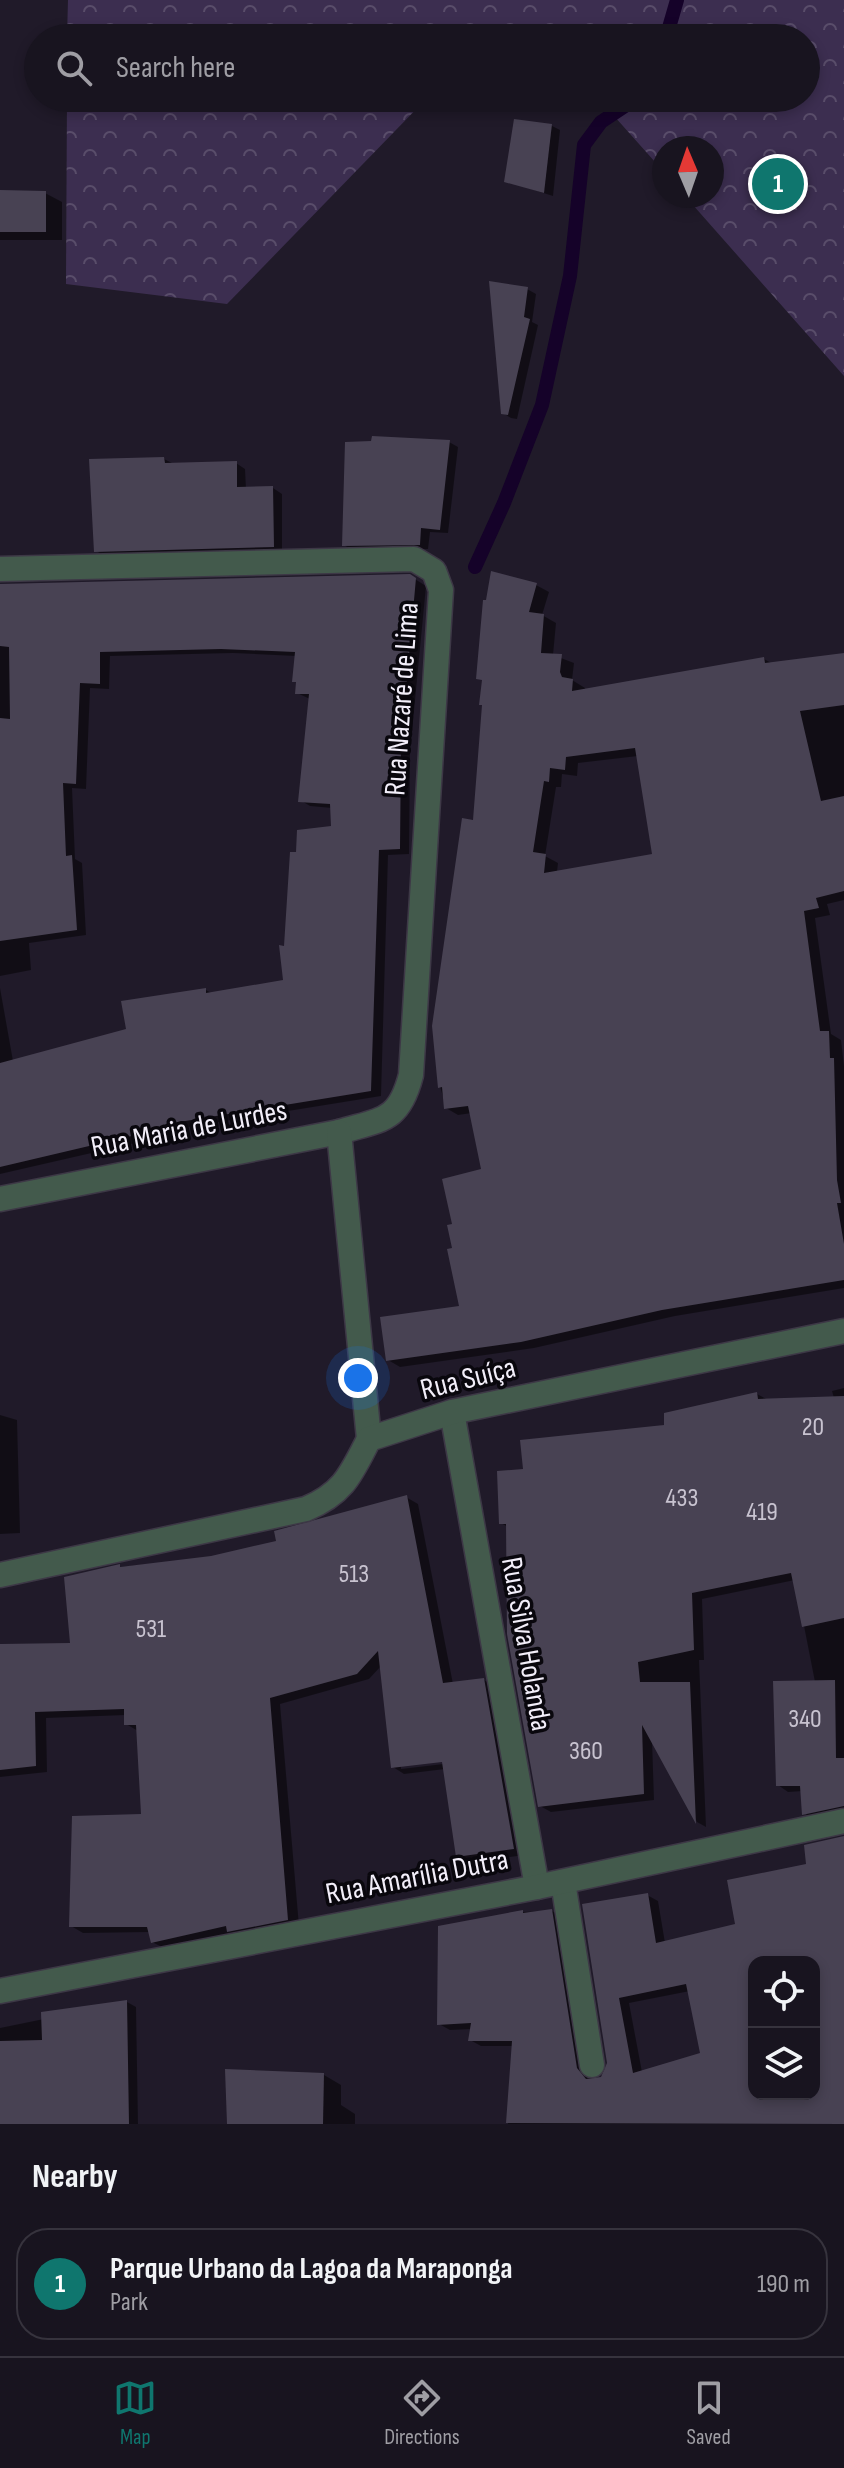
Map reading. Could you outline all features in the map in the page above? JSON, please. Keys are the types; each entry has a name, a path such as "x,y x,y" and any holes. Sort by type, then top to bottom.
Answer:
{"street":[{"name":"Rua Nazaré de Lima","path":"0,569 386,558 414,559 434,571 441,590 411,1075 404,1100 388,1118"},
{"name":"Rua Maria de Lurdes","path":"0,1199 339,1132 388,1118"},
{"path":"0,1575 306,1509 329,1499 342,1488 369,1439 339,1132"},
{"name":"Rua Suíça","path":"369,1439 452,1412 844,1331"},
{"name":"Rua Silva Holanda","path":"452,1412 537,1887"},
{"name":"Rua Amarília Dutra","path":"0,1991 563,1882 844,1821"},
{"path":"563,1882 592,2065"}],"green space":[{"path":"68,0 844,0 844,376 696,208 724,208 724,136 652,136 652,159 610,112 820,112 820,24 67,24"},
{"path":"67,112 413,112 227,304 66,284"}],"building":[{"path":"514,119 552,124 544,193 504,182"},
{"path":"0,190 46,191 46,232 0,232"},
{"path":"489,281 528,287 524,317 530,319 508,415 501,414"},
{"path":"372,436 450,440 440,530 421,528 420,545 342,546 345,442 371,441"},
{"path":"164,457 165,463 237,461 237,487 273,486 274,547 94,552 89,459"},
{"path":"491,571 537,583 529,612 544,614 541,653 562,654 560,672 562,677 573,679 572,691 764,657 765,663 844,653 844,705 800,711 821,801 844,796 844,891 816,898 819,908 804,911 820,1031 829,1031 830,1058 834,1058 837,1180 841,1203 837,1203 844,1244 844,1280 662,1310 521,1342 386,1361 380,1317 459,1306 447,1249 452,1248 447,1225 452,1224 442,1179 481,1169 468,1106 444,1109 442,1087 438,1088 432,1026 462,818 473,820 482,705 479,705 482,680 476,679 483,600 486,600","holes":["635,748 652,854 544,873 546,854 533,852 544,781 549,782 550,768 565,770 566,757"]},
{"path":"410,574 416,578 401,745 400,849 379,850 371,1091 173,1123 174,1126 0,1167 0,1063 126,1029 121,1001 206,988 206,993 283,980 279,945 284,946 290,852 296,852 297,830 331,826 330,804 298,802 309,694 295,694 296,682 292,682 295,652 221,649 100,652 100,684 80,683 76,784 63,783 66,856 72,855 77,930 0,941 0,718 10,719 9,647 0,646 0,584"},
{"path":"757,1392 758,1399 844,1396 844,1618 802,1627 791,1573 692,1593 694,1650 638,1662 640,1682 690,1682 696,1824 642,1725 644,1794 538,1807 507,1634 506,1524 499,1524 497,1471 523,1469 520,1440 664,1425 664,1413"},
{"path":"407,1495 443,1683 484,1678 514,1849 456,1857 442,1762 391,1768 378,1651 357,1674 270,1698 288,1920 227,1932 226,1926 151,1943 147,1927 69,1927 72,1816 141,1814 136,1725 124,1725 124,1709 35,1712 36,1766 0,1770 0,1644 70,1643 64,1577 120,1564 120,1567 211,1556 276,1541 274,1531"},
{"path":"835,1680 836,1758 844,1758 844,1806 802,1815 800,1786 776,1786 773,1681"},
{"path":"844,1836 844,2124 506,2123 512,2041 468,2041 471,2023 437,2025 438,1926 523,1910 523,1913 552,1909 577,2068 586,2079 601,2077 607,2063 582,1904 648,1893 656,1943 735,1924 727,1880 806,1864 804,1845","holes":["686,1984 700,2053 633,2073 619,1998"]},
{"path":"127,2000 129,2124 0,2124 0,2041 42,2040 41,2012"},
{"path":"225,2069 324,2073 323,2124 227,2124"}],"waterway":[{"path":"670,24 677,0"},
{"path":"475,567 542,405 570,276 584,145 601,122 616,112"}],"place":[{"name":"Parque Urbano da Lagoa da Maraponga","path":"778,184"}]}
